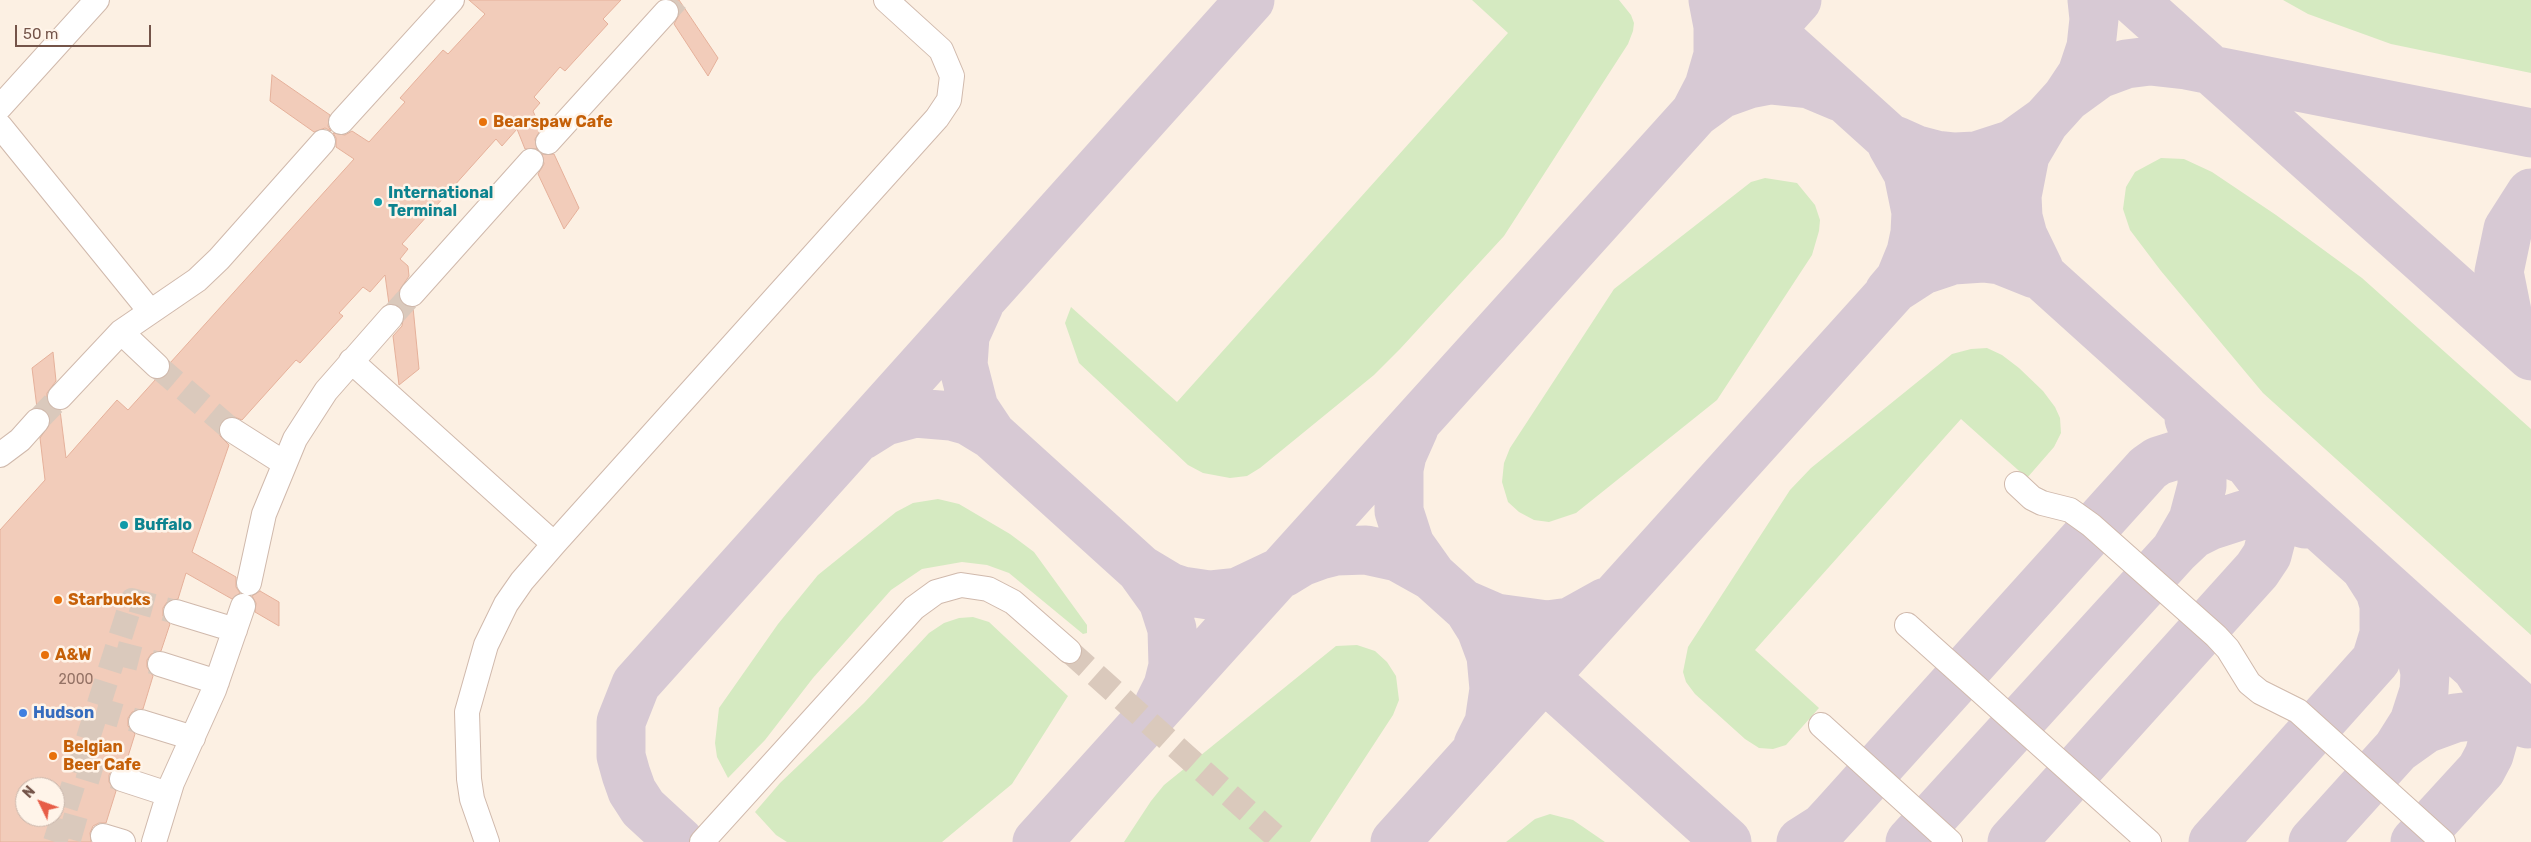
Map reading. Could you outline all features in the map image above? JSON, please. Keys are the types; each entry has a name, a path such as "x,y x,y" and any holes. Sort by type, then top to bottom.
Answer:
{"lane":[{"path":"0,107 97,0"},
{"path":"341,122 452,0"},
{"path":"487,842 472,799 468,779 467,712 472,687 486,645 506,604 522,581 554,544 938,118 946,105 952,84 946,59 934,44 886,0"},
{"path":"548,142 666,12"},
{"path":"0,126 150,311"},
{"path":"60,397 121,332 196,280 218,259 323,142"},
{"path":"412,294 531,161"},
{"path":"249,583 264,514 284,463 310,415 351,361 390,317"},
{"path":"121,332 157,366"},
{"path":"351,361 554,544"},
{"path":"0,455 20,440 37,421"},
{"path":"232,430 284,463"},
{"path":"2017,484 2032,498 2070,510 2092,525 2216,636 2228,649 2249,683 2260,692 2298,711 2443,842"},
{"path":"702,842 914,608 936,592 961,585 988,589 1013,602 1069,651"},
{"path":"155,840 168,794 217,682 242,606"},
{"path":"176,612 235,630"},
{"path":"1907,624 2148,842"},
{"path":"160,664 217,682"},
{"path":"141,722 193,738"},
{"path":"1821,725 1950,842"},
{"path":"122,779 168,794"}],"green space":[{"path":"1472,0 1619,0 1631,15 1634,23 1633,31 1628,44 1504,236 1374,375 1260,468 1247,476 1230,478 1203,473 1188,465 1079,363 1065,323 1071,307 1177,402 1508,33"},
{"path":"2283,0 2531,0 2531,73 2391,44 2308,14"},
{"path":"2161,158 2184,159 2212,172 2276,215 2362,278 2531,429 2531,635 2263,393 2161,271 2130,230 2123,209 2126,187 2135,172"},
{"path":"1765,178 1797,183 1815,205 1820,220 1819,231 1812,255 1717,400 1576,513 1549,522 1534,520 1519,512 1508,502 1502,482 1504,463 1510,448 1614,289 1751,182"},
{"path":"1987,348 2002,355 2019,368 2043,391 2055,407 2060,418 2061,433 2054,447 2027,478 1961,419 1755,650 1819,708 1786,745 1773,749 1759,748 1745,739 1695,694 1686,682 1683,672 1688,647 1790,490 1811,468 1952,354 1971,349"},
{"path":"938,499 959,504 1010,534 1034,552 1087,625 1087,633 1083,634 1009,573 987,565 962,562 922,569 891,590 813,678 765,740 728,778 717,757 715,743 719,708 778,624 818,575 896,512 913,503"},
{"path":"973,617 989,622 1068,696 1012,784 942,842 787,842 776,835 755,812 780,783 864,703 929,633 944,623 959,618"},
{"path":"1357,645 1375,651 1387,662 1396,676 1399,700 1393,715 1310,842 1124,842 1164,785 1336,646"},
{"path":"1550,814 1573,820 1605,842 1506,842 1535,819"}],"building":[{"path":"469,0 621,0 603,19 608,24 565,71 560,67 534,97 540,103 533,111 541,129 535,139 537,149 525,149 517,129 502,146 496,139 402,244 408,249 400,259 408,266 409,276 399,291 399,298 403,305 413,307 419,369 399,385 393,336 402,326 404,313 400,306 389,304 385,275 370,292 363,287 339,313 343,316 300,363 296,360 242,420 232,416 225,418 220,423 220,436 229,445 192,552 236,577 236,587 240,593 232,599 186,573 178,599 167,602 163,608 163,616 170,624 161,651 151,654 147,660 147,667 153,676 143,709 132,712 128,718 128,726 135,734 125,766 113,768 109,775 109,782 116,791 106,823 99,823 93,826 90,833 91,842 0,842 0,530 45,480 40,438 50,423 46,411 37,408 32,368 53,352 56,381 47,393 47,400 51,407 60,410 66,458 117,400 128,410 156,379 167,375 170,363 354,159 336,147 336,138 333,133 345,135 352,131 369,142 405,102 400,98 443,50 448,54 485,14"},
{"path":"672,0 679,0 718,58 708,76 674,24 679,15 679,8"},
{"path":"272,75 330,115 328,126 331,131 325,128 314,132 270,101"},
{"path":"542,154 554,154 579,208 564,229 538,174 544,164"},
{"path":"260,591 279,602 279,626 255,612 256,603 252,596"}],"taxiway":[{"path":"680,842 643,808 632,791 626,774 621,756 621,722 636,684 1250,0"},
{"path":"1713,0 1718,26 1718,55 1709,86 1695,113 1721,94 1749,84 1770,80 1809,84 1840,97"},
{"path":"1736,0 2531,717"},
{"path":"1037,842 1797,0"},
{"path":"1395,842 2066,98 2082,74 2091,47 2094,19 2092,0"},
{"path":"2133,0 2531,356"},
{"path":"2066,98 2099,74 2126,64 2150,61 2186,65 2531,133"},
{"path":"1897,141 1917,150 1936,155 1955,157 1976,156 2013,144 2045,121 2025,155 2017,196 2018,217 2023,236 2039,269"},
{"path":"1892,145 1908,173 1916,212 1915,233 1911,252 1900,279 1889,292 1923,270 1953,260 1983,258 2000,260 2035,274"},
{"path":"2522,346 2508,317 2499,272 2508,229 2531,193"},
{"path":"861,436 885,421 915,413 951,416 969,421 992,435 974,408 963,365 965,336 979,305"},
{"path":"2175,551 2193,520 2202,486 2202,455 2189,419"},
{"path":"1283,573 1301,562 1320,555 1336,551 1366,550 1398,557 1432,576 1410,545 1399,511 1399,469 1402,455 1414,428"},
{"path":"992,435 1140,569"},
{"path":"1801,842 1823,828 2148,468 2158,461 2196,449 2220,450 2247,461 2264,483 2270,499 2273,532 2267,555 2257,570 2012,842"},
{"path":"1910,842 2175,551 2193,534 2209,526 2243,515 2281,517 2305,524"},
{"path":"1159,704 1168,686 1173,666 1172,629 1163,601 1140,569 1170,587 1182,591 1209,595 1238,592 1276,574"},
{"path":"2213,842 2376,660 2384,634 2384,605 2380,591 2366,569"},
{"path":"1432,576 1727,842"},
{"path":"1478,745 1489,723 1494,689 1491,656 1481,629 1466,605 1496,618 1547,625 1570,622 1606,602"},
{"path":"2397,749 2414,722 2424,691 2425,673 2417,634 2401,604"},
{"path":"2415,842 2481,770 2489,755 2495,734 2495,709 2489,688 2477,669"},
{"path":"2313,842 2397,749 2425,729 2455,718 2472,716 2504,717 2528,724"}],"tunnel":[{"path":"666,12 677,0"},
{"path":"391,317 412,294"},
{"path":"157,366 232,430"},
{"path":"37,421 60,397"},
{"path":"55,842 132,600 176,612"},
{"path":"1069,651 1282,842"},
{"path":"116,653 160,664"},
{"path":"97,709 141,722"},
{"path":"79,766 122,779"},
{"path":"65,825 103,836"}],"place":[{"name":"Bearspaw Cafe","path":"483,122"},
{"name":"International Terminal","path":"378,202"},
{"name":"Buffalo","path":"124,525"},
{"name":"Starbucks","path":"58,600"},
{"name":"A&W","path":"45,655"},
{"name":"Hudson","path":"23,713"},
{"name":"Belgian Beer Cafe","path":"53,756"}]}
